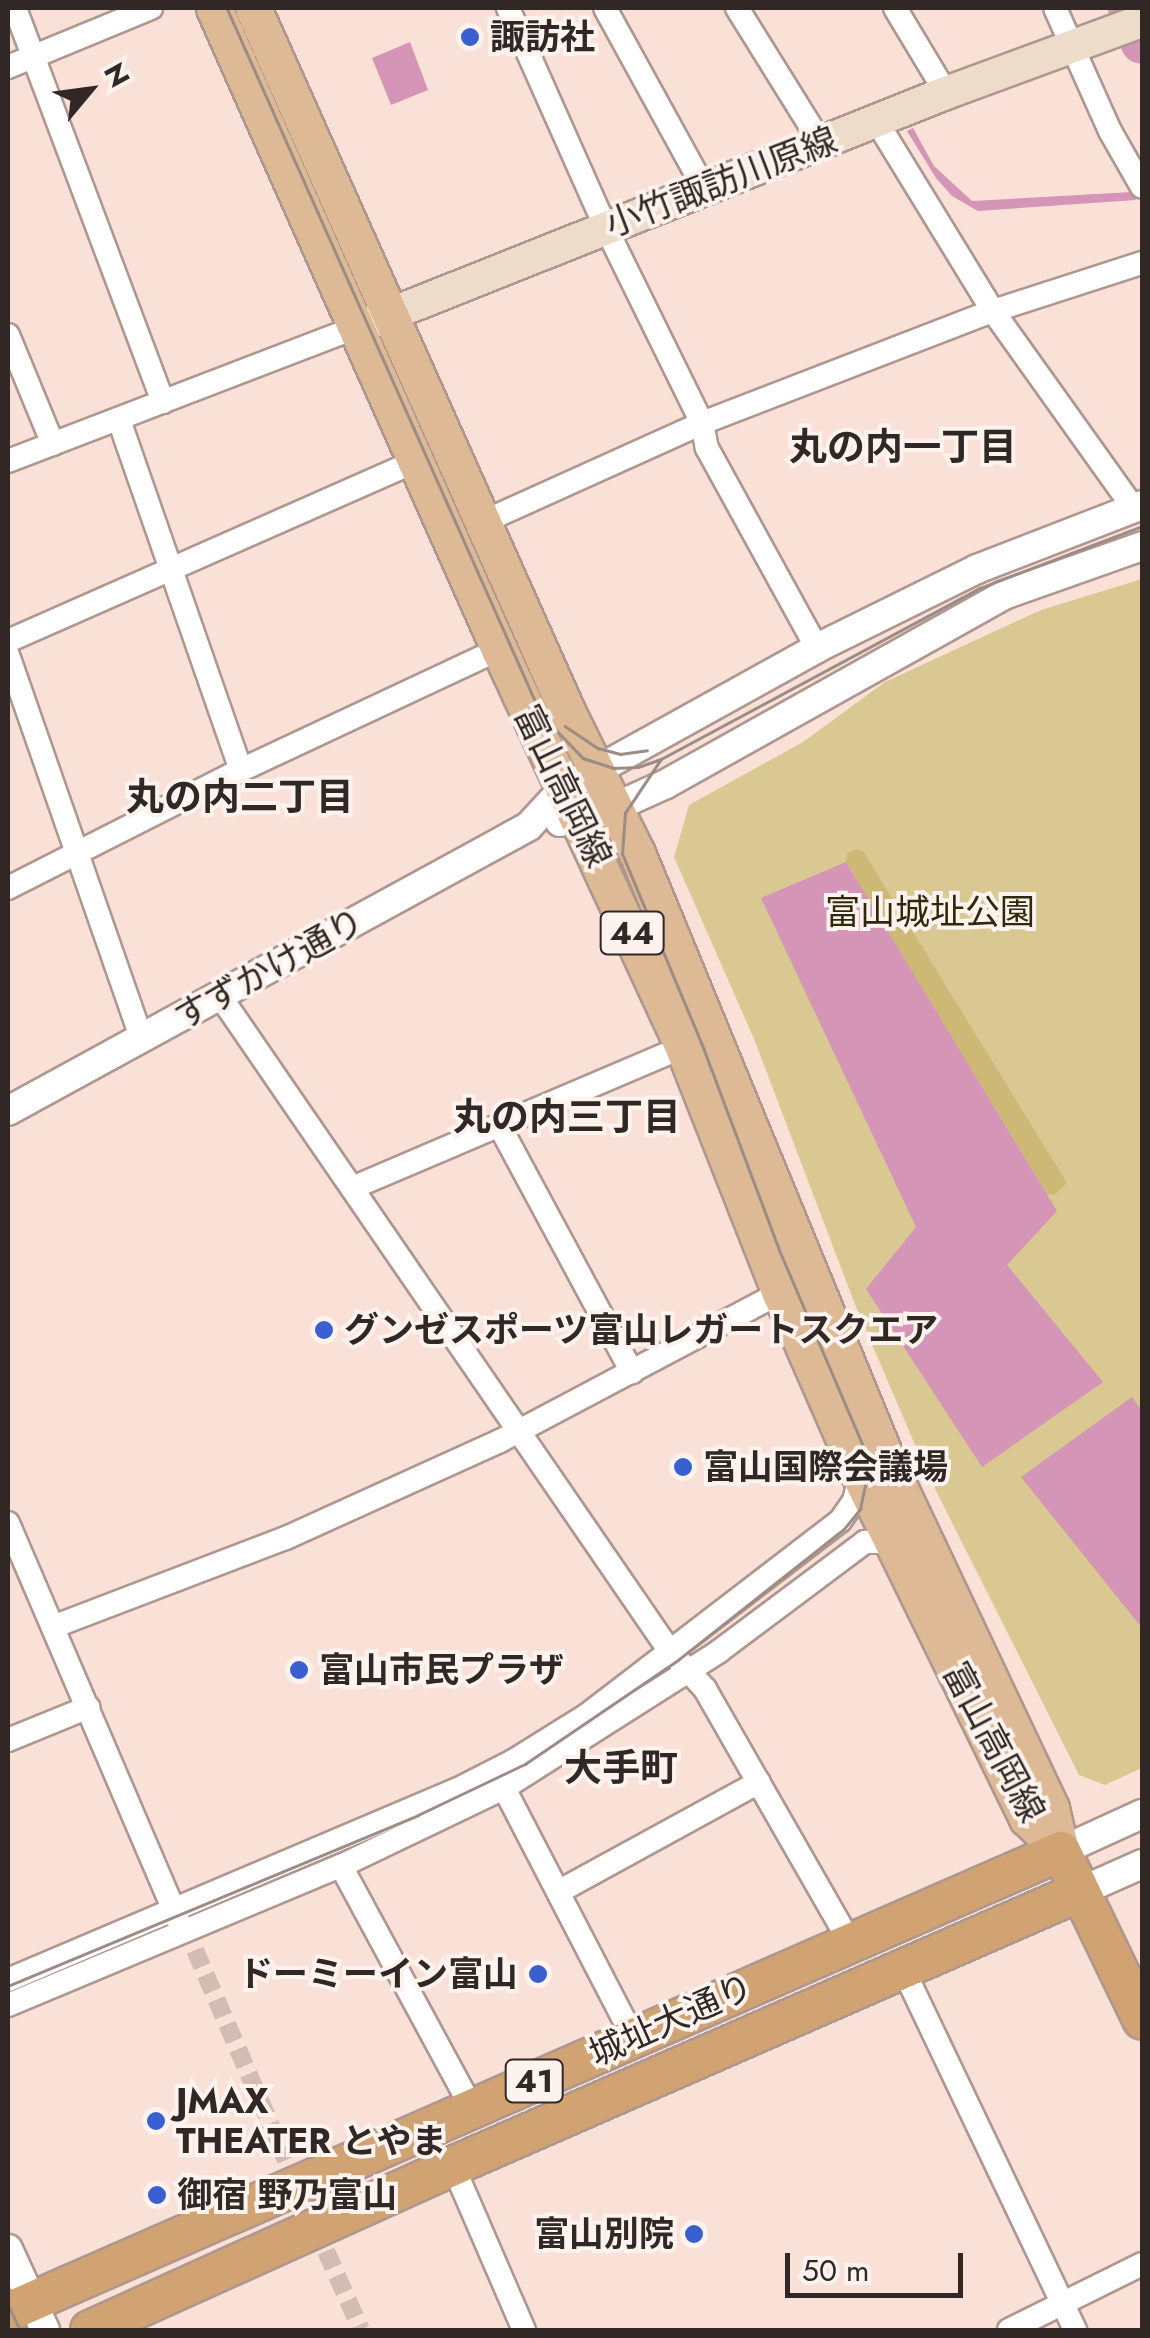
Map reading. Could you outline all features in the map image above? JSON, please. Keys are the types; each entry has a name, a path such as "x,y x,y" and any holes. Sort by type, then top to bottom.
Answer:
{"highway":[{"path":"1060,1851 1142,2019"},
{"name":"城址大通り","path":"28,2314 472,2108 1060,1851"},
{"name":"城址大通り","path":"90,2330 452,2166 1080,1892"}],"main road":[{"name":"富山高岡線","path":"214,8 499,649 684,1048 780,1294 860,1476 861,1511 905,1536"},
{"name":"富山高岡線","path":"253,8 615,807 905,1536 1051,1808 1060,1851"},
{"name":"小竹諏訪川原線","path":"358,327 605,226 1142,20"}],"street":[{"path":"14,8 163,402"},
{"path":"8,66 151,8"},
{"path":"508,8 605,226 702,423 708,448 818,648"},
{"path":"605,8 704,188"},
{"path":"737,8 821,143"},
{"path":"895,8 946,93"},
{"path":"1055,8 1078,42 1110,131 1142,187"},
{"path":"571,804 597,772 818,648 977,569 1138,506 994,311 877,122"},
{"path":"483,522 702,423 994,311 1142,263"},
{"path":"8,461 358,327"},
{"path":"8,335 53,444"},
{"path":"120,420 241,770"},
{"path":"8,641 417,461"},
{"path":"571,804 615,807 782,722 1004,595 1142,546"},
{"path":"8,888 241,770 499,649"},
{"path":"8,655 142,1038"},
{"name":"すずかけ通り","path":"8,1111 571,804"},
{"path":"220,996 670,1650 706,1690 850,1942"},
{"path":"352,1188 684,1048"},
{"path":"498,1125 632,1372"},
{"path":"54,1626 286,1538 520,1432 780,1294"},
{"path":"8,2005 178,1919 464,1786 587,1715 861,1511"},
{"path":"8,1523 178,1919"},
{"path":"8,1980 341,1866 504,1788 688,1671 865,1542 887,1542 905,1536"},
{"path":"8,1740 89,1706"},
{"path":"558,1892 759,1782"},
{"path":"504,1788 633,2037"},
{"path":"1060,1851 1142,1814"},
{"path":"1080,1892 1142,1864"},
{"path":"341,1866 472,2108"},
{"path":"903,1969 1074,2330"},
{"path":"452,2166 524,2330"},
{"path":"8,2249 28,2314"},
{"path":"1009,2330 1142,2264"}],"green space":[{"name":"富山城址公園","path":"1142,579 1142,1768 1105,1785 1079,1775 927,1473 856,1307 754,1039 674,857 689,805 803,742 885,682 1041,610"}],"shaded area":[{"path":"410,42 428,90 391,105 372,58"},
{"path":"913,128 934,166 972,201 1132,192 1136,200 978,211 952,196 936,178 907,131"},
{"path":"856,849 863,851 1067,1183 1054,1195 1047,1194 846,862 847,854"},
{"path":"846,862 1057,1211 1007,1265 1103,1382 982,1467 866,1289 916,1227 761,898"},
{"path":"1132,1397 1142,1411 1142,1628 1021,1477"}],"waterway":[{"path":"1129,8 1142,43"}],"tunnel":[{"path":"195,1950 286,2160"},
{"path":"326,2251 361,2330"}],"tram line":[{"path":"227,8 541,714 583,758 613,768 638,767 661,759 980,588 1142,526"},
{"path":"565,726 598,748 620,754 647,750"},
{"path":"8,1986 418,1815 525,1764 678,1660 844,1529 860,1509 867,1477 865,1451 779,1250 704,1050 622,854 625,813 661,759"},
{"path":"8,2304 20,2330"}],"place":[{"name":"諏訪社","path":"470,37"},
{"name":"グンゼスポーツ富山レガートスクエア","path":"324,1330"},
{"name":"富山国際会議場","path":"683,1467"},
{"name":"富山市民プラザ","path":"299,1670"},
{"name":"ドーミーイン富山","path":"538,1974"},
{"name":"JMAX THEATER とやま","path":"156,2121"},
{"name":"御宿 野乃富山","path":"157,2195"},
{"name":"富山別院","path":"694,2234"}],"district":[{"name":"丸の内一丁目","path":"903,447"},
{"name":"丸の内二丁目","path":"240,797"},
{"name":"丸の内三丁目","path":"567,1117"},
{"name":"大手町","path":"621,1768"}]}
